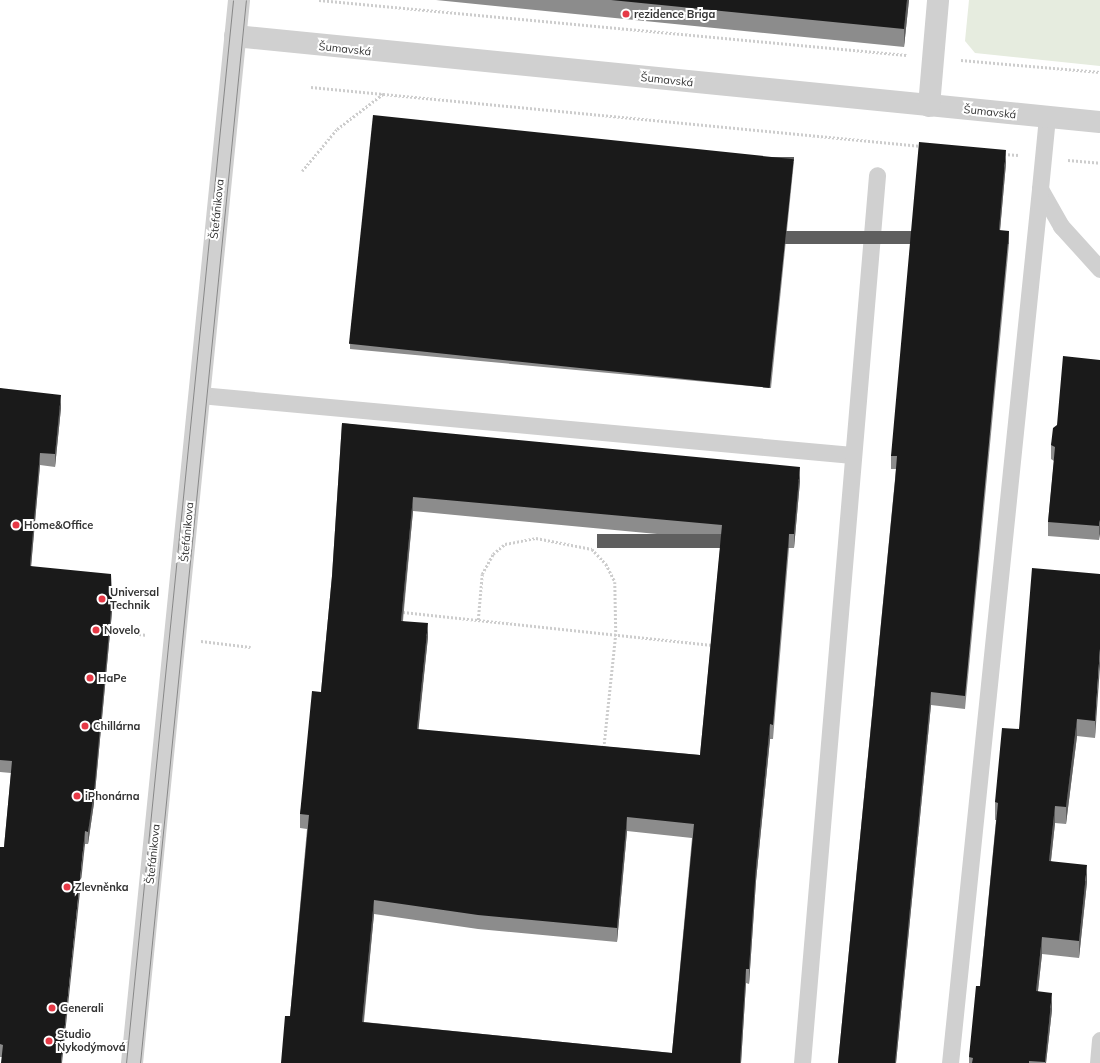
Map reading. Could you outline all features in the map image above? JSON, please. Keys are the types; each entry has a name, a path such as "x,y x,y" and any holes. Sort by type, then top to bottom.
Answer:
{"street":[{"name":"Štefánikova","path":"132,1063 239,0"},
{"path":"929,106 931,58 938,0"},
{"name":"Šumavská","path":"235,36 1100,122"}],"lane":[{"path":"950,1063 1047,117"},
{"path":"802,1063 852,455 877,175"},
{"path":"1040,189 1061,226 1100,269"},
{"path":"200,395 852,455"},
{"path":"1098,1063 1100,1040"}],"path":[{"path":"319,0 931,58 1100,72"},
{"path":"311,87 923,146"},
{"path":"302,171 337,129 384,94"},
{"path":"995,153 1100,163"},
{"path":"478,620 482,574 493,554 504,544 536,538 592,548 606,564 615,582 616,634 603,753"},
{"path":"403,612 712,645"}],"shaded area":[{"path":"969,0 1100,0 1100,66 975,53 965,41"}],"building":[{"path":"611,0 907,0 904,29"},
{"path":"373,115 794,159 770,388 349,344"},
{"path":"919,142 1006,150 999,230 1009,231 965,696 931,692 895,1063 838,1063 895,481 897,456 891,456"},
{"path":"1063,356 1100,360 1099,526 1048,522 1055,447 1051,445 1053,428 1057,425"},
{"path":"0,388 61,395 55,454 40,453 30,566 111,574 112,600 94,791 88,832 85,831 61,1063 1,1063 3,1045 0,1044 0,847 4,847 12,761 0,760"},
{"path":"342,423 800,467 794,534 789,534 773,725 770,724 756,867 749,969 746,969 740,1063 281,1063 285,1016 290,1016 309,815 300,814 312,691 321,692 332,576","holes":["413,497 722,525 700,755 417,729 428,623 401,621","627,817 694,824 672,1053 362,1022 374,900 478,915 617,928"]},
{"path":"1032,568 1100,574 1100,649 1095,721 1077,719 1066,807 1055,806 1049,861 1087,865 1079,941 1042,937 1036,991 1052,993 1045,1062 1029,1061 1029,1063 972,1063 973,1058 969,1057 976,986 980,986 998,803 995,802 1002,728 1019,729"}],"tram line":[{"path":"126,1063 233,0"},
{"path":"140,1063 246,0"}],"place":[{"name":"rezidence Briga","path":"626,14"},
{"name":"Home&Office","path":"16,525"},
{"name":"Universal Technik","path":"102,599"},
{"name":"Novelo","path":"96,630"},
{"name":"HaPe","path":"90,678"},
{"name":"Chillárna","path":"85,726"},
{"name":"iPhonárna","path":"77,796"},
{"name":"Zlevněnka","path":"67,887"},
{"name":"Generali","path":"52,1008"},
{"name":"Studio Nykodýmová","path":"49,1041"}]}
